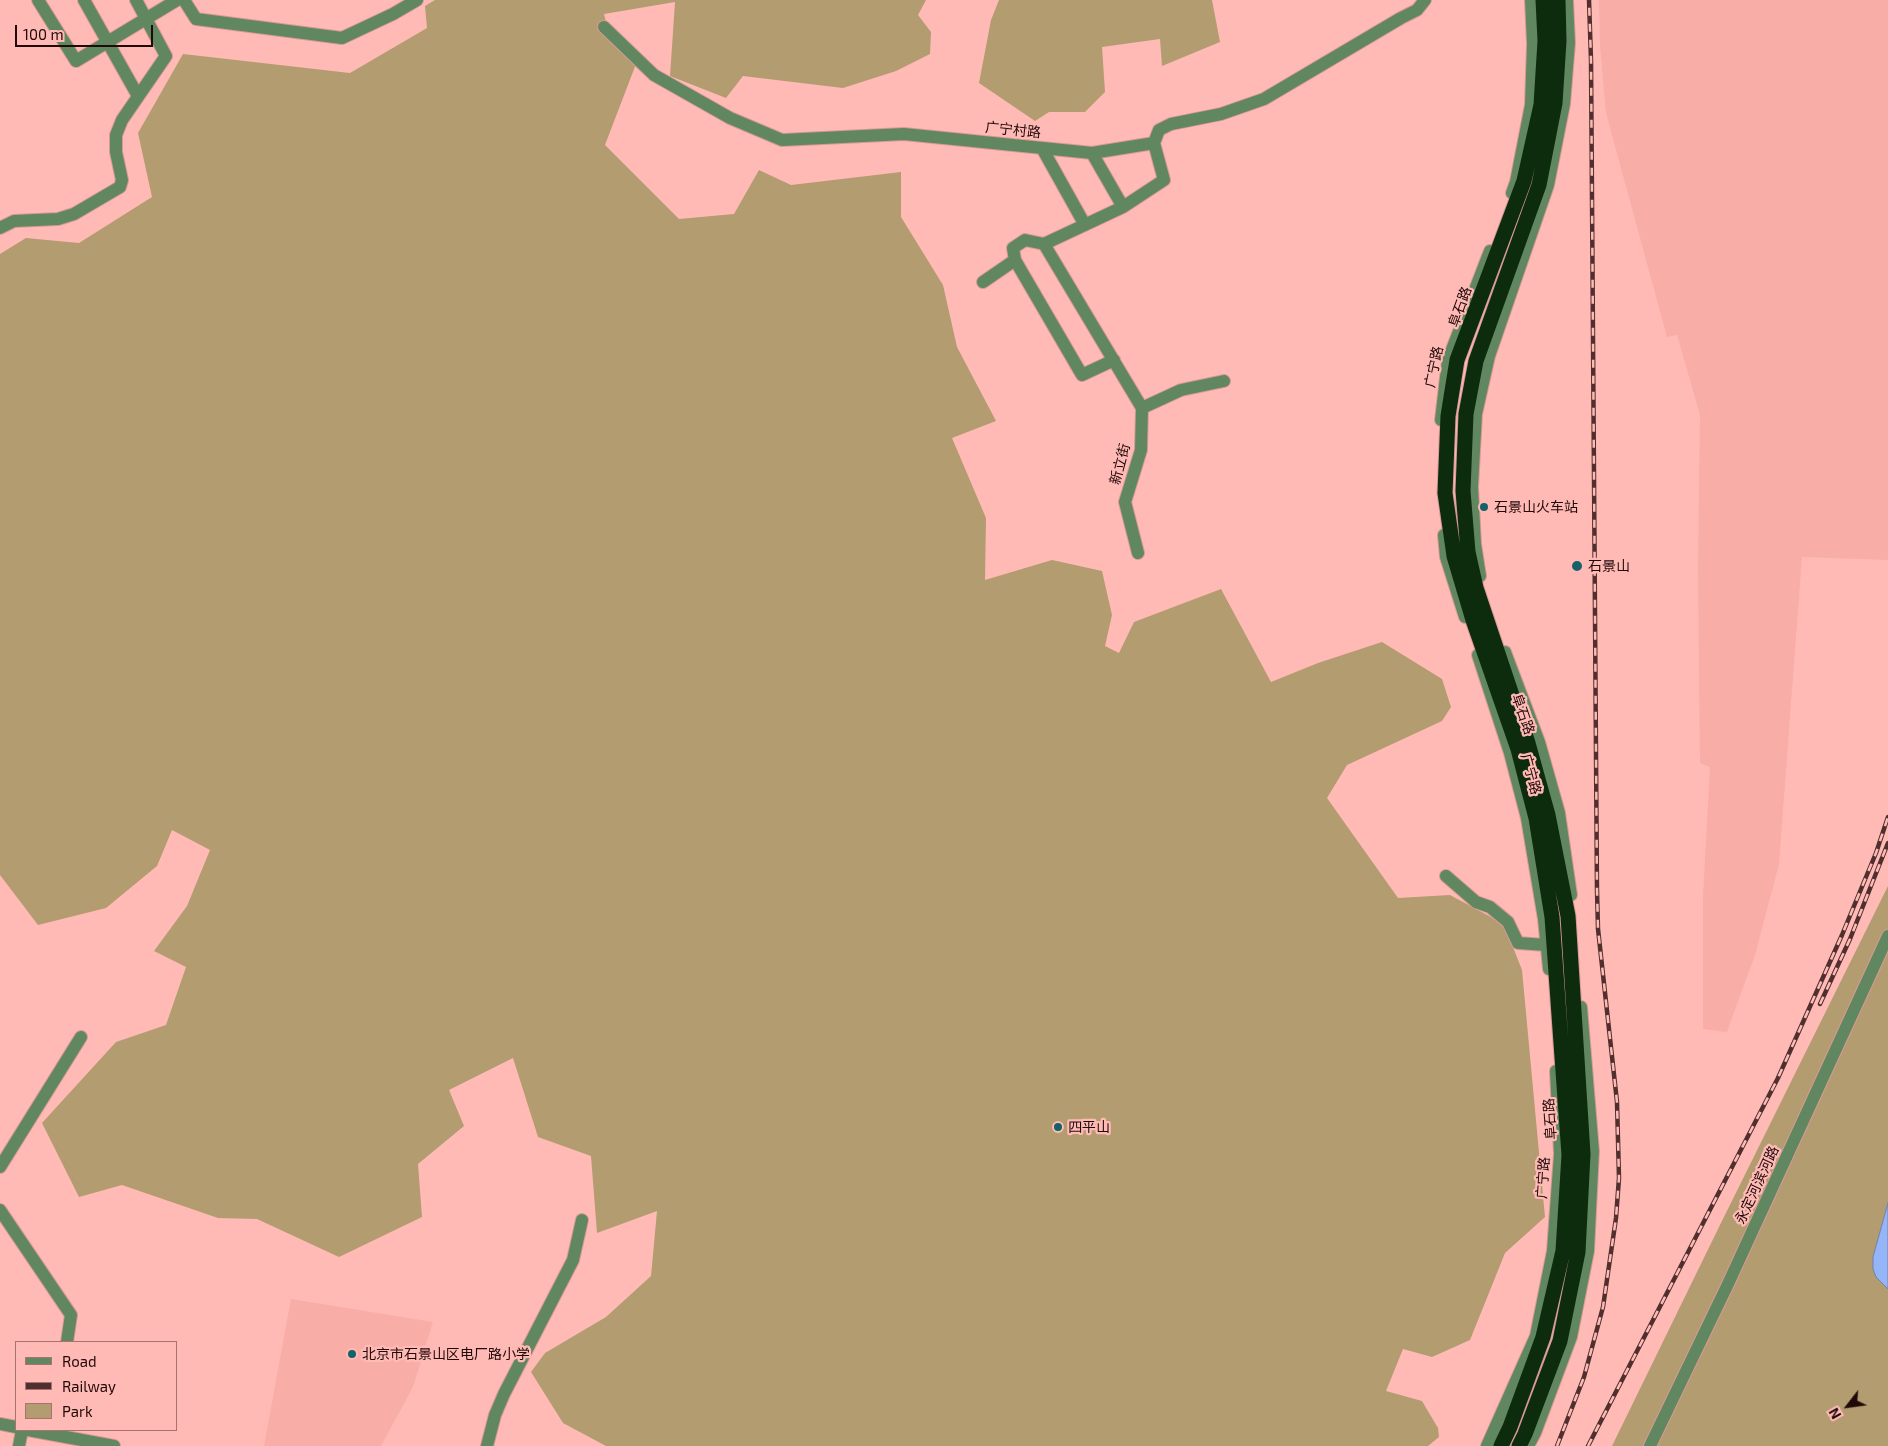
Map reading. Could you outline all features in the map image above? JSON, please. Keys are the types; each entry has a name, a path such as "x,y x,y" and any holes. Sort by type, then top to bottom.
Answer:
{"highway":[{"name":"阜石路","path":"1501,1446 1510,1428 1544,1337 1563,1251 1569,1155 1552,917 1536,818 1518,749 1476,628 1454,556 1445,493 1448,416 1457,360 1524,181 1541,105 1545,42 1543,0"},
{"name":"阜石路","path":"1519,1446 1560,1341 1578,1252 1584,1154 1568,916 1548,815 1528,743 1476,588 1468,552 1463,491 1466,414 1476,361 1539,185 1555,103 1559,41 1558,0"}],"street":[{"path":"38,0 76,61 177,0"},
{"path":"84,0 138,96"},
{"path":"0,228 14,221 58,219 74,214 120,188 122,180 116,152 116,135 122,120 166,56 136,0"},
{"path":"184,0 196,19 342,38 393,14 417,0"},
{"name":"广宁路","path":"1488,1446 1536,1336 1552,1251 1560,1154 1552,997 1544,919 1527,818 1510,753 1446,558 1439,494 1441,417 1448,360 1516,182 1531,106 1531,0"},
{"name":"广宁路","path":"1528,1446 1535,1433 1571,1337 1588,1251 1593,1151 1573,913 1558,813 1539,742 1490,614 1483,588 1475,544 1472,487 1476,414 1489,356 1548,185 1564,104 1569,43 1567,0"},
{"path":"1114,360 1082,376 1015,260 1013,248 1025,240 1044,244 1123,207 1164,180 1154,143 1159,130 1171,124 1221,114 1264,99 1421,5"},
{"name":"广宁村路","path":"604,27 654,75 730,118 782,140 904,134 1092,153 1154,143"},
{"path":"1042,148 1085,225"},
{"path":"1092,153 1123,207"},
{"path":"1044,244 1142,408 1181,390 1224,381"},
{"path":"982,282 1015,260"},
{"name":"新立街","path":"1138,553 1125,502 1142,450 1142,408"},
{"path":"1446,876 1476,902 1490,907 1508,922 1518,943 1546,945"},
{"name":"永定河滨河路","path":"1650,1446 1728,1284 1888,936"},
{"path":"0,1167 80,1037"},
{"path":"0,1210 71,1315 68,1341"},
{"path":"487,1446 495,1415 504,1394 573,1260 582,1220"},
{"path":"0,1424 15,1428"},
{"path":"41,1431 54,1432 114,1446"}],"shaded area":[{"path":"1599,0 1888,0 1888,560 1802,557 1779,864 1755,955 1727,1032 1703,1029 1703,897 1710,767 1700,763 1698,569 1700,415 1677,335 1667,337 1606,113 1600,46"},
{"name":"北京市石景山区电厂路小学","path":"291,1299 433,1322 413,1387 381,1446 264,1446"}],"green space":[{"path":"435,0 926,0 918,15 931,32 930,54 896,71 843,88 743,76 726,98 670,76 675,2 604,14 610,38 636,64 605,145 679,219 734,214 759,170 791,185 901,172 901,217 943,285 957,347 996,421 952,438 986,518 985,580 1052,560 1102,571 1112,615 1105,646 1119,653 1134,622 1221,589 1271,682 1318,663 1382,642 1442,679 1451,707 1442,721 1347,765 1327,798 1398,898 1450,895 1504,924 1522,970 1545,1217 1505,1253 1470,1340 1432,1357 1403,1349 1386,1391 1422,1401 1438,1428 1439,1437 1428,1446 606,1446 563,1423 531,1372 545,1353 606,1317 651,1276 657,1211 597,1233 591,1156 538,1137 513,1058 449,1090 464,1126 418,1164 422,1217 339,1257 257,1219 218,1218 122,1185 79,1197 42,1123 116,1042 166,1025 186,967 154,951 187,906 210,850 172,830 157,866 106,908 38,925 0,875 0,254 26,238 79,243 152,197 138,133 183,54 350,73 427,28 425,6"},
{"path":"999,0 1212,0 1220,42 1162,66 1160,39 1102,47 1105,92 1085,112 1049,112 1035,121 979,83 991,20"},
{"path":"1888,886 1888,1446 1612,1446 1719,1227"}],"water":[{"path":"1888,1203 1888,1289 1876,1277 1873,1269 1873,1257"}],"railway":[{"path":"1557,1446 1584,1377 1603,1307 1616,1218 1619,1178 1617,1102 1598,929 1597,890 1589,0"},
{"path":"1588,1446 1778,1078 1842,935 1876,853 1888,817"},
{"path":"1820,1004 1850,939 1888,843"}],"place":[{"name":"石景山火车站","path":"1484,507"},
{"name":"石景山","path":"1577,566"},
{"name":"四平山","path":"1058,1127"},
{"name":"北京市石景山区电厂路小学","path":"352,1354"}]}
